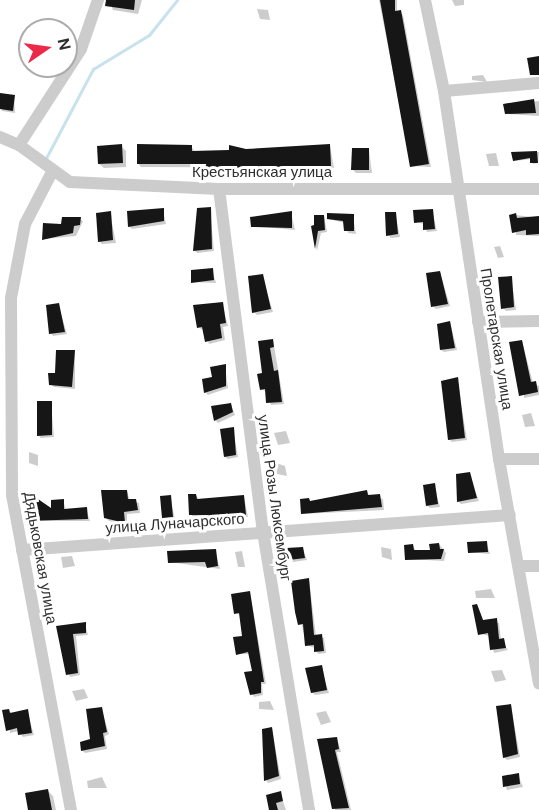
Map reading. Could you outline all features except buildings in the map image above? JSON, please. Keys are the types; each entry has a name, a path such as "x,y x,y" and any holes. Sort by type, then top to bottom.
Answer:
{"street":[{"path":"19,145 81,49 98,0"},
{"name":"Пролетарская улица","path":"425,0 444,91 456,187 539,683"},
{"path":"444,91 539,83"},
{"name":"Крестьянская улица","path":"0,137 19,145 52,172 70,182 219,189 456,187 539,189"},
{"name":"Дядьковская улица","path":"52,172 25,224 11,298 12,495 71,810"},
{"name":"улица Розы Люксембург","path":"219,189 263,532 309,810"},
{"path":"478,322 539,321"},
{"path":"500,459 539,459"},
{"name":"улица Луначарского","path":"22,550 510,515"},
{"path":"519,566 539,566"}],"waterway":[{"path":"45,160 93,69 149,35 177,0"}]}
